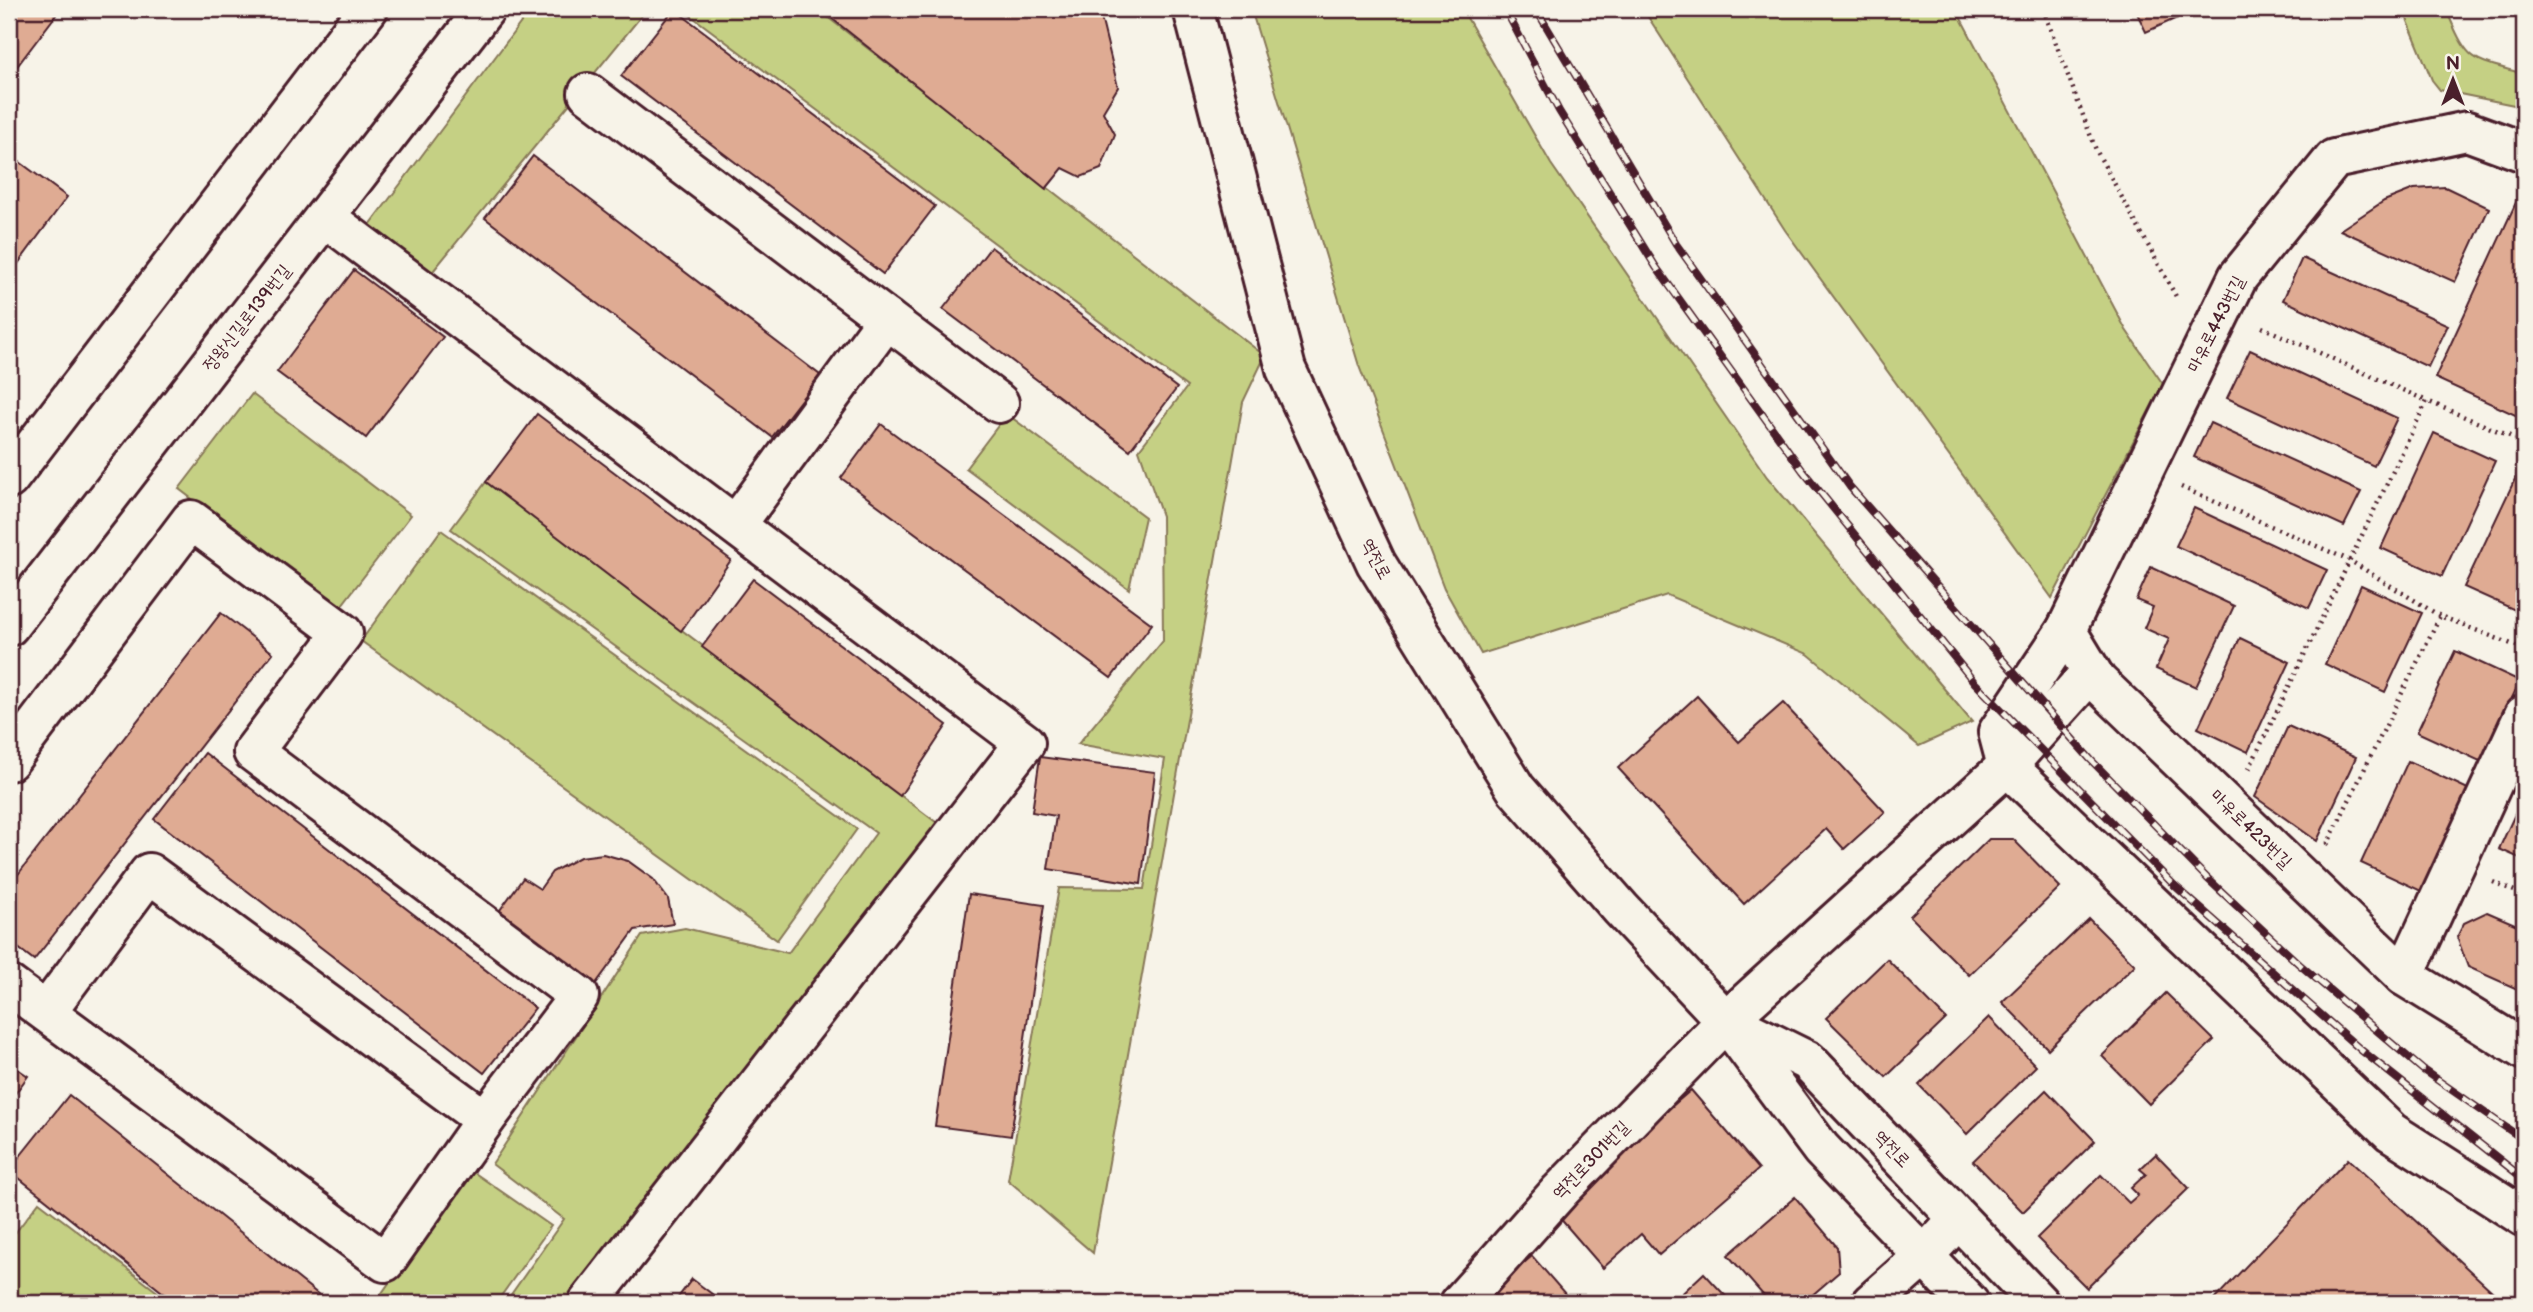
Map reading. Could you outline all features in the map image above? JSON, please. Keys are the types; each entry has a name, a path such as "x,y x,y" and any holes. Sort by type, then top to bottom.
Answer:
{"street":[{"path":"9,480 368,9"},
{"name":"정왕신길로139번길","path":"9,626 485,9"},
{"name":"역전로","path":"1193,9 1286,369 1376,563 1516,789 1621,909 1726,1021 1821,1149 1969,1303"},
{"path":"588,93 999,403"},
{"name":"마유로443번길","path":"2007,766 1998,732 2066,630 2238,277 2334,159 2468,131 2524,152"},
{"path":"325,218 1025,743 588,1303"},
{"path":"736,525 887,319"},
{"path":"9,761 191,520 343,633 253,752 579,996 485,1120 385,1262 9,985"},
{"path":"2066,630 2094,676"},
{"name":"역전로301번길","path":"1460,1303 1560,1191 1726,1021 2007,766 2094,676"},
{"name":"마유로423번길","path":"2094,676 2404,976 2524,1050"},
{"path":"2404,976 2524,715"},
{"path":"2007,766 2391,1132 2524,1217"},
{"path":"46,1012 149,873 485,1120"},
{"name":"역전로","path":"1726,1021 1808,1061 2039,1303"},
{"path":"1871,1303 1924,1256 1958,1219"}],"path":[{"path":"2043,9 2096,150 2204,347"},
{"path":"2250,322 2524,442"},
{"path":"2244,780 2427,401"},
{"path":"2171,483 2349,560 2440,616 2524,649"},
{"path":"2308,884 2440,616"}],"green space":[{"path":"531,9 647,9 425,281 364,233"},
{"path":"682,9 817,9 1265,356 1243,402 1093,1253 1008,1180 1059,888 1144,889 1165,759 1078,744 1163,641 1162,516 1139,450 1187,387"},
{"path":"1251,9 1462,9 1551,164 1767,477 1972,722 1919,746 1808,654 1667,595 1481,654 1444,588 1359,366"},
{"path":"1643,9 1956,9 2126,330 2163,384 2052,598 1785,230"},
{"path":"2403,9 2446,9 2460,40 2473,56 2492,65 2524,74 2524,107 2440,90 2432,80"},
{"path":"252,394 411,515 338,610 179,489"},
{"path":"1007,414 1145,517 1129,589 966,468"},
{"path":"486,482 953,835 588,1303 505,1303 564,1219 492,1164 642,936 685,928 788,953 876,833 451,529"},
{"path":"441,530 857,829 777,940 361,641"},
{"path":"469,1169 551,1226 496,1303 375,1303"},
{"path":"39,1202 172,1303 28,1303 9,1288 9,1241"}],"building":[{"path":"9,9 48,9 56,15 9,77"},
{"path":"674,9 935,206 883,274 621,76"},
{"path":"820,9 1099,9 1118,87 1103,112 1115,134 1101,169 1081,177 1063,168 1046,189"},
{"path":"2135,9 2197,9 2146,32"},
{"path":"9,154 67,197 9,276"},
{"path":"533,156 820,375 772,437 485,218"},
{"path":"2445,187 2489,208 2455,282 2340,230 2384,201 2414,189"},
{"path":"2519,196 2524,199 2524,419 2435,378"},
{"path":"991,247 1177,388 1130,450 943,309"},
{"path":"2302,258 2448,325 2428,367 2283,300"},
{"path":"354,270 443,337 366,438 277,372"},
{"path":"2250,350 2397,418 2374,466 2227,398"},
{"path":"537,414 731,560 681,631 486,482"},
{"path":"2210,423 2361,492 2344,526 2194,457"},
{"path":"881,424 1152,624 1111,678 841,478"},
{"path":"2434,433 2495,461 2442,576 2381,548"},
{"path":"2522,464 2524,465 2524,614 2464,587"},
{"path":"2194,508 2327,570 2309,608 2176,546"},
{"path":"2151,567 2234,606 2196,687 2156,669 2169,639 2144,628 2153,607 2136,600"},
{"path":"753,579 947,725 900,796 702,647"},
{"path":"2361,585 2422,613 2385,692 2325,664"},
{"path":"221,613 273,653 34,960 9,941 9,886"},
{"path":"2240,638 2290,662 2248,752 2198,728"},
{"path":"2455,651 2520,681 2482,762 2417,732"},
{"path":"1697,696 1739,742 1783,703 1885,812 1844,849 1826,829 1744,904 1618,768"},
{"path":"2288,726 2356,757 2317,841 2255,797"},
{"path":"205,753 535,1008 484,1073 154,819"},
{"path":"1040,757 1155,772 1141,884 1048,869 1056,816 1032,812"},
{"path":"2408,761 2468,789 2421,891 2361,863"},
{"path":"2521,801 2524,803 2524,860 2499,849"},
{"path":"1989,839 2013,839 2060,887 1969,975 1910,916"},
{"path":"603,854 628,861 653,879 668,899 673,924 635,930 592,989 495,917 523,878 540,889 552,872 580,857"},
{"path":"969,894 1044,905 1011,1136 935,1126"},
{"path":"2487,912 2524,928 2524,992 2468,967 2457,937 2464,923"},
{"path":"2089,919 2135,965 2048,1049 2002,1002"},
{"path":"1887,959 1946,1019 1886,1077 1826,1018"},
{"path":"2166,993 2214,1040 2149,1104 2102,1056"},
{"path":"1989,1017 2036,1066 1967,1134 1919,1085"},
{"path":"9,1063 28,1076 9,1102"},
{"path":"1691,1090 1759,1169 1659,1255 1641,1234 1603,1268 1552,1209"},
{"path":"2046,1090 2095,1141 2023,1212 1973,1161"},
{"path":"69,1095 329,1303 176,1303 9,1170"},
{"path":"2156,1154 2189,1188 2087,1288 2037,1238 2101,1175 2129,1203 2138,1195 2131,1188 2146,1174 2140,1169"},
{"path":"2348,1159 2505,1303 2211,1303"},
{"path":"1795,1197 1837,1247 1839,1272 1803,1303 1770,1303 1728,1255"},
{"path":"1532,1256 1573,1303 1478,1303"},
{"path":"1704,1273 1732,1303 1672,1303"},
{"path":"692,1279 724,1303 674,1303"}],"railway":[{"path":"1505,9 1559,111 1656,267 1803,471 1975,683 2174,885 2361,1050 2524,1179"},
{"path":"1536,9 1676,244 1850,487 2091,760 2207,878 2299,964 2423,1070 2524,1140"}]}
